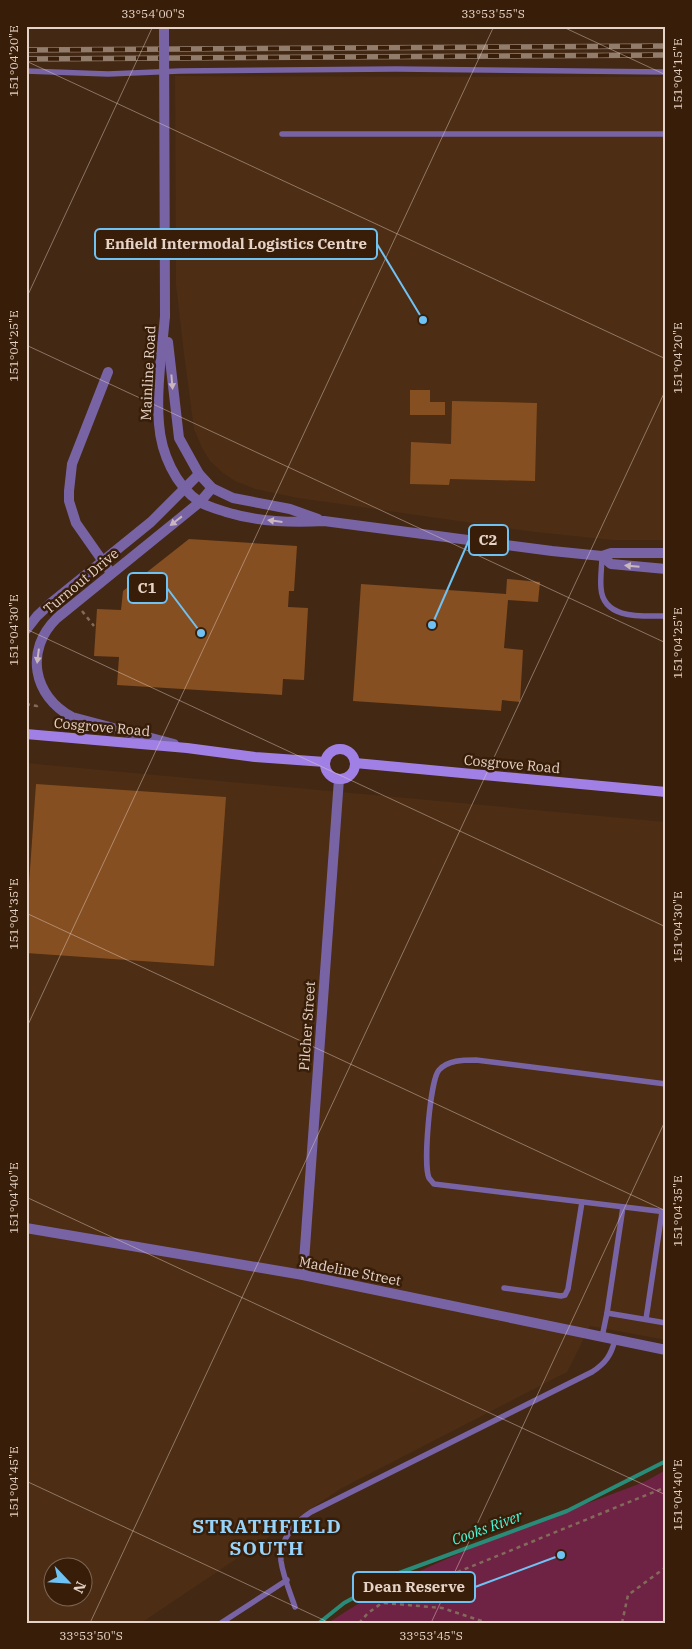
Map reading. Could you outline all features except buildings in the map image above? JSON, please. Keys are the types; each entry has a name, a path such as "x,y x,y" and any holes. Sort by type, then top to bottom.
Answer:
{"main road":[{"name":"Cosgrove Road","path":"26,734 325,762"},
{"path":"338,750 347,751 351,754 355,763 351,774 348,777 339,779 330,776 325,762 330,754 338,750"},
{"name":"Cosgrove Road","path":"355,763 666,792"}],"street":[{"name":"Mainline Road","path":"164,26 165,316 159,424 166,458 186,488 200,502 243,517 288,523 324,521 602,556 611,554 666,553"},
{"name":"Mainline Road","path":"165,316 178,438 199,474 212,488 233,498 290,509 324,521"},
{"path":"108,372 72,464 68,491 76,523 111,573"},
{"name":"Turnout Drive","path":"26,630 50,604 151,522 199,474"},
{"name":"Turnout Drive","path":"187,748 72,717 53,704 41,686 38,675 38,658 40,642 57,618 200,502 212,488"},
{"name":"Mainline Road","path":"602,556 611,564 666,569"},
{"name":"Pilcher Street","path":"303,1275 339,779"},
{"name":"Madeline Street","path":"26,1228 303,1275 666,1350"}],"lane":[{"path":"26,71 108,74 180,71 387,69 666,72"},
{"path":"282,134 666,134"},
{"path":"602,556 600,588 610,607 615,611 627,614 666,616"},
{"path":"646,1320 664,1212 434,1184 429,1178 426,1157 433,1086 438,1071 449,1063 476,1060 666,1084"},
{"path":"504,1288 565,1295 568,1289 582,1202"},
{"path":"602,1337 623,1207"},
{"path":"607,1313 666,1323"},
{"path":"295,1606 281,1560 283,1548 290,1530 299,1520 311,1512 592,1372 602,1365 612,1352 615,1340"},
{"path":"221,1623 287,1580"}],"path":[{"path":"81,610 94,626"},
{"path":"26,704 37,706 43,702"},
{"path":"359,1623 382,1602 666,1486"},
{"path":"622,1623 628,1595 666,1567"},
{"path":"382,1602 442,1608 488,1623"}],"shaded area":[{"path":"175,76 666,77 666,540 613,540 535,532 298,498 255,489 235,481 210,461 194,429 176,285"},
{"path":"26,763 666,822 666,1340 590,1326 567,1372 342,1488 141,1623 26,1623"},
{"path":"666,1470 666,1623 328,1623 379,1591 418,1572 514,1531 644,1482"}],"waterway":[{"name":"Cooks River","path":"319,1623 344,1603 399,1573 567,1511 666,1461"}],"railway":[{"path":"26,50 666,46"},
{"path":"26,59 666,55"}],"place":[{"name":"Enfield Intermodal Logistics Centre","path":"423,320"},
{"name":"C2","path":"432,625"},
{"name":"C1","path":"201,633"},
{"name":"Dean Reserve","path":"561,1555"}],"district":[{"name":"STRATHFIELD SOUTH","path":"267,1537"}]}
